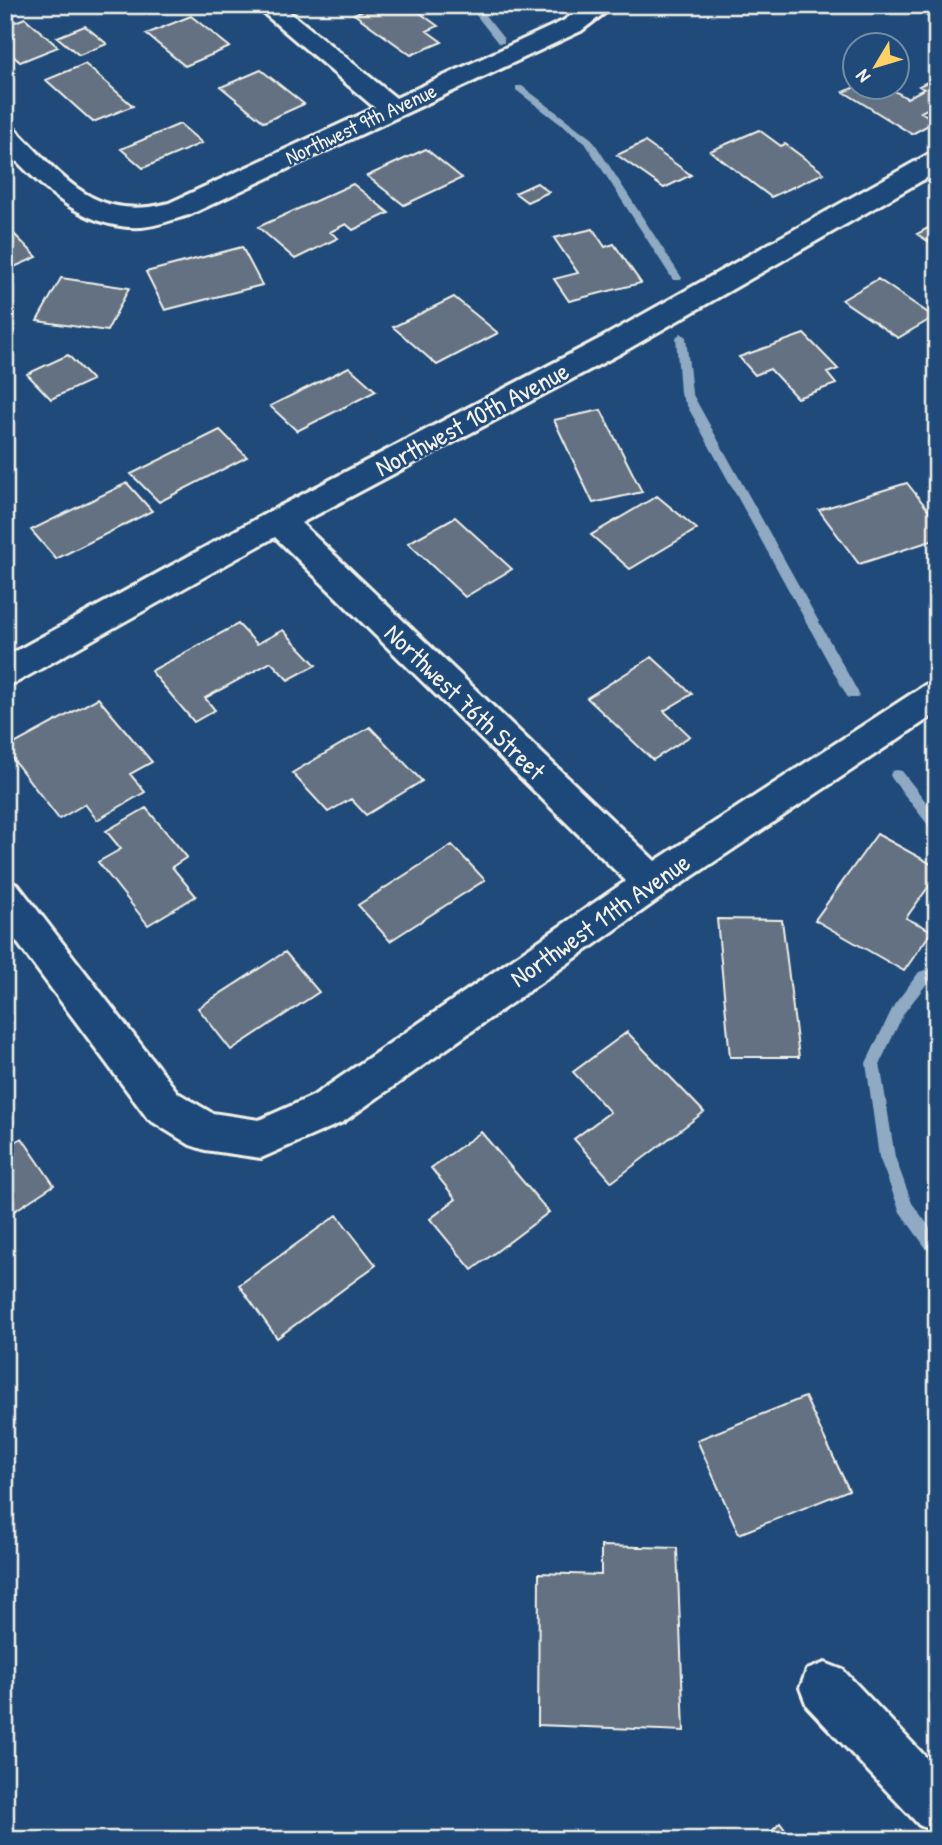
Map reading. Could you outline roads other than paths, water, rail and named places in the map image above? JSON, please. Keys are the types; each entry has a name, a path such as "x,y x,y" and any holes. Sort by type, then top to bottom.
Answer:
{"street":[{"path":"266,5 393,109"},
{"name":"Northwest 9th Avenue","path":"5,134 74,201 112,216 141,218 179,209 572,26 603,5"},
{"name":"Northwest 10th Avenue","path":"5,673 278,521 612,345 937,161"},
{"name":"Northwest 76th Street","path":"278,521 653,883"},
{"name":"Northwest 11th Avenue","path":"5,896 163,1106 205,1131 261,1139 328,1109 653,883 937,695"},
{"path":"825,1688 937,1807"}],"waterway":[{"path":"472,5 501,41"},
{"path":"519,88 589,141 677,278"},
{"path":"681,337 686,393 853,695"},
{"path":"897,775 937,826"},
{"path":"937,972 924,976 899,1009 873,1063 887,1157 906,1207 937,1250"}]}
